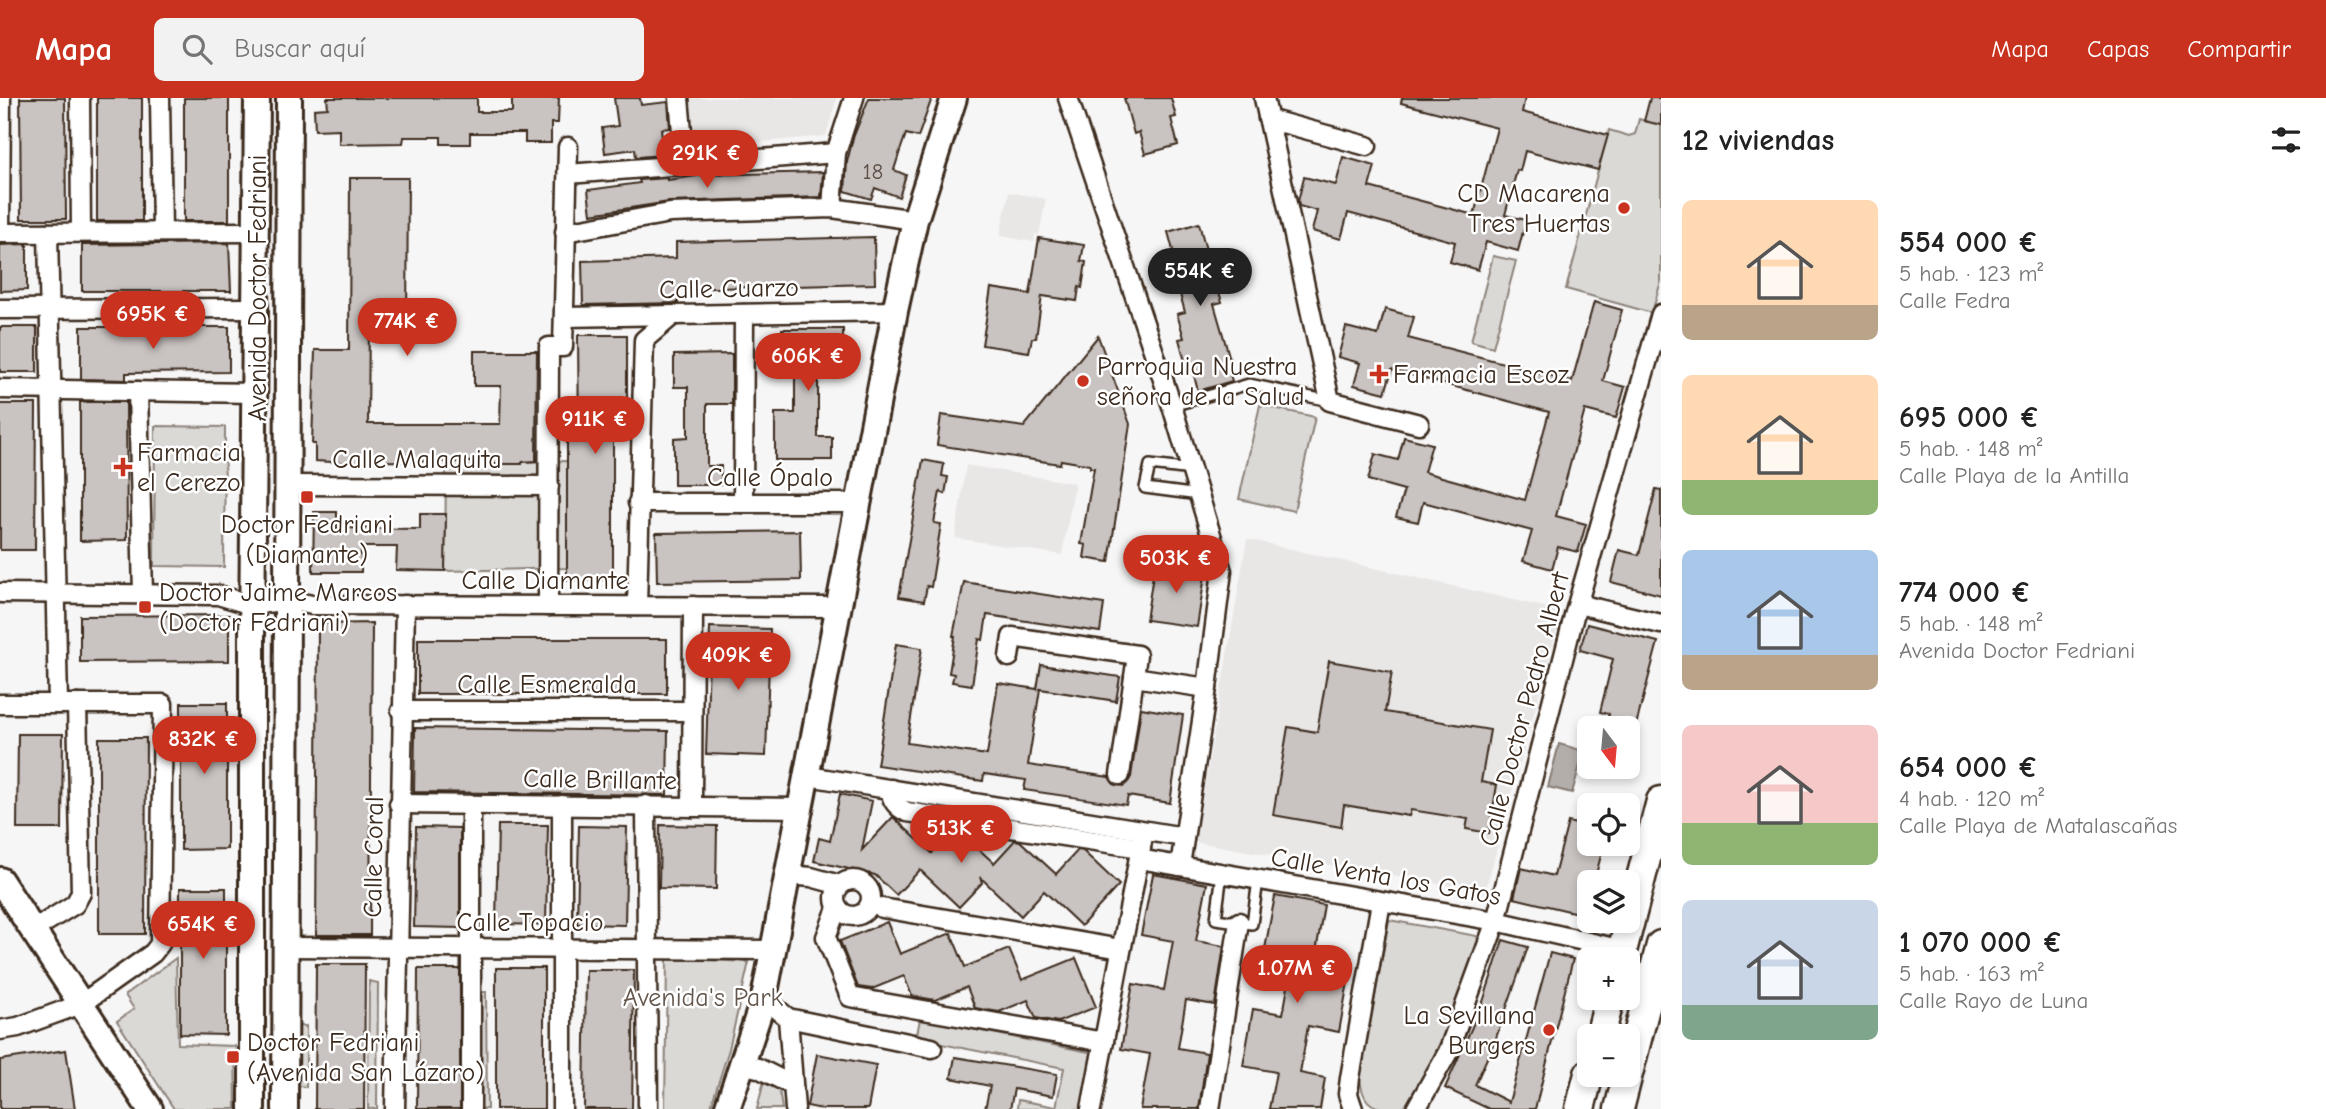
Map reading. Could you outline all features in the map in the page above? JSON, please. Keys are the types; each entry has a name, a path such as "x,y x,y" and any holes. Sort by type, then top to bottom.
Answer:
{"main road":[{"name":"Avenida Doctor Fedriani","path":"252,1109 252,605 257,98"},
{"name":"Avenida Doctor Fedriani","path":"285,1109 289,98"},
{"path":"727,1109 744,1065 764,998 895,311 915,220 954,98"},
{"path":"1624,947 1661,801"},
{"path":"0,880 8,907 33,930 150,1109"},
{"path":"1619,1109 1661,946"},
{"path":"1580,1109 1586,1087"}],"street":[{"path":"1,98 0,233 256,232"},
{"path":"80,98 81,232"},
{"path":"160,98 162,232"},
{"path":"679,98 685,165"},
{"path":"832,208 836,153 854,98"},
{"path":"1068,98 1172,406 1222,571 1180,866"},
{"path":"1264,98 1330,401 1419,424"},
{"path":"1268,119 1367,146"},
{"path":"548,606 549,347 563,347 568,147"},
{"path":"568,174 836,153"},
{"path":"565,232 670,213 832,208 915,220"},
{"path":"48,233 58,704"},
{"path":"0,309 255,308"},
{"name":"Calle Cuarzo","path":"565,317 895,311"},
{"path":"743,503 744,314"},
{"name":"Calle Doctor Pedro Albert","path":"1416,1109 1448,1052 1496,921 1578,604 1661,314"},
{"path":"637,606 644,340 672,316"},
{"path":"0,388 255,393"},
{"path":"138,391 143,594"},
{"name":"Calle Malaquita","path":"286,485 549,485"},
{"name":"Calle Ópalo","path":"638,503 859,503"},
{"path":"0,593 218,595 252,605"},
{"name":"Calle Diamante","path":"252,605 288,600 312,605 839,607"},
{"path":"1578,604 1661,624"},
{"name":"Calle Coral","path":"395,1109 405,605"},
{"path":"692,807 693,606"},
{"path":"1009,657 1012,638 1137,655 1120,775"},
{"path":"1134,677 1207,688"},
{"path":"0,704 163,704 160,944 153,953 81,1004 18,1027 0,1030"},
{"path":"33,930 75,904 80,893 78,704"},
{"name":"Calle Esmeralda","path":"401,710 692,711"},
{"name":"Calle Venta los Gatos","path":"808,776 891,789 1141,846 1180,866 1496,921 1592,947"},
{"name":"Calle Brillante","path":"399,804 800,808"},
{"path":"471,804 471,1109"},
{"path":"562,805 562,1109"},
{"path":"646,805 648,1109"},
{"name":"Calle Venta los Gatos","path":"1141,846 1184,837"},
{"path":"1091,1109 1141,846"},
{"path":"789,876 811,877 840,885 852,880 868,887 872,900 867,911 858,916 846,916 837,908"},
{"path":"840,885 835,896 837,908 826,937 850,997 1104,1042"},
{"path":"1353,1109 1348,1094 1350,1078 1381,902"},
{"path":"882,908 1121,949"},
{"path":"1210,1109 1239,922"},
{"name":"Calle Topacio","path":"286,947 773,950"},
{"path":"764,998 788,1018 932,1048"},
{"path":"788,1018 794,1109"},
{"path":"744,1065 758,1068 792,1085"}],"lane":[{"path":"1172,406 1249,384 1330,401"},
{"path":"1192,470 1150,465 1145,488 1200,495"},
{"path":"1222,873 1216,919 1252,924 1258,880"}],"shaded area":[{"path":"690,98 837,98 826,136 718,146 718,138 685,142 683,121 692,120"},
{"path":"1009,192 1046,199 1039,235 1035,234 1034,242 1000,236"},
{"path":"966,465 1075,483 1062,555 955,538"},
{"path":"1247,539 1562,611 1485,892 1195,842"},
{"path":"1559,744 1577,749 1577,776 1572,793 1548,787"}],"green space":[{"name":"CD Macarena Tres Huertas","path":"1639,119 1661,125 1661,281 1652,313 1566,289 1609,130 1629,136 1635,134"},
{"path":"1493,256 1516,261 1493,347 1471,341"},
{"path":"1260,405 1315,417 1294,511 1239,499"},
{"path":"155,426 225,427 224,567 154,566"},
{"path":"446,461 522,464 567,461 567,568 445,571"},
{"path":"1389,920 1477,936 1478,941 1452,1018 1411,1103 1404,1107 1383,1109 1372,1105 1365,1097 1360,1078"},
{"path":"176,958 178,1044 235,1046 236,1109 174,1109 117,1021 134,1009 125,995"},
{"name":"Avenida's Park","path":"667,958 749,962 729,1049 710,1109 665,1109"},
{"path":"369,981 378,983 377,1109 368,1109"},
{"path":"475,992 486,992 487,1109 476,1109"},
{"path":"920,1019 1094,1053 1083,1109 1017,1109 1018,1100 1056,1107 1064,1068 916,1039"},
{"path":"299,1026 306,1026 306,1087 299,1086"},
{"path":"764,1081 779,1089 782,1109 757,1109"}],"building":[{"path":"20,98 65,98 66,219 21,219"},
{"path":"97,98 142,98 142,221 97,221"},
{"path":"184,98 229,98 229,221 184,221"},
{"path":"327,98 477,98 477,112 512,112 512,98 559,98 558,123 551,123 551,143 525,143 525,133 470,133 470,144 441,144 441,137 404,137 403,143 339,144 339,129 315,130 314,109 328,108"},
{"path":"614,98 640,98 641,105 668,102 670,128 661,129 664,155 636,157 635,149 605,153 602,128 618,126"},
{"path":"869,98 932,98 918,137 906,134 900,151 894,170 906,175 899,197 875,188 871,199 845,191 847,162 853,138"},
{"path":"1124,98 1171,98 1176,117 1171,118 1178,145 1145,154 1139,132 1134,134"},
{"path":"1402,98 1525,98 1522,112 1608,135 1598,170 1525,151 1505,215 1526,220 1518,251 1486,242 1478,270 1450,262 1455,242 1348,213 1341,239 1312,231 1317,211 1299,206 1298,201 1304,177 1336,185 1343,157 1375,166 1369,187 1474,215 1497,128 1401,103"},
{"path":"1650,98 1661,98 1661,125 1644,121"},
{"path":"823,172 821,197 669,202 591,214 588,190 640,183 639,180 667,180 704,175"},
{"path":"350,178 408,178 407,324 369,324 368,424 500,424 501,386 474,386 474,351 537,351 536,461 522,464 485,464 366,461 366,464 315,461 315,444 312,444 315,350 349,350"},
{"path":"1199,223 1206,250 1213,248 1221,277 1215,278 1222,302 1214,304 1230,359 1226,360 1232,381 1198,391 1192,368 1187,369 1179,339 1184,338 1177,314 1185,312 1169,255 1174,254 1168,232"},
{"path":"874,237 875,284 678,289 678,303 583,305 582,261 676,258 676,242"},
{"path":"1039,238 1084,245 1081,261 1086,262 1077,301 1042,296 1036,338 1032,338 1029,352 982,345 991,288 1030,294"},
{"path":"229,243 231,291 82,291 82,245"},
{"path":"27,244 27,290 0,291 0,245"},
{"path":"1594,302 1622,310 1603,381 1625,387 1616,418 1585,410 1556,516 1586,524 1578,552 1558,547 1552,569 1523,561 1532,531 1423,502 1418,522 1396,517 1404,490 1368,480 1375,454 1398,460 1404,437 1432,444 1424,472 1525,500 1549,412 1392,370 1385,393 1354,385 1360,363 1338,357 1346,327 1378,335 1385,309 1414,317 1408,338 1572,381"},
{"path":"0,327 37,327 37,372 0,372"},
{"path":"81,327 229,327 229,372 126,373 126,380 81,379"},
{"path":"782,329 843,329 843,376 818,376 818,437 832,437 832,460 775,460 775,413 795,413 795,355 782,356"},
{"path":"578,335 627,335 627,437 613,437 613,580 567,580 567,437 579,437"},
{"path":"1098,336 1130,424 1109,562 1084,558 1086,545 1081,544 1094,468 1090,468 1090,465 1061,460 1060,464 937,445 941,415 1024,427"},
{"path":"732,354 732,404 707,404 707,466 721,466 721,485 674,485 674,438 688,437 688,387 674,387 674,355"},
{"path":"80,402 126,402 127,540 80,541"},
{"path":"0,404 36,404 35,550 0,550"},
{"path":"923,460 944,464 942,476 948,477 945,494 940,492 934,523 941,524 931,587 927,586 924,601 899,597"},
{"path":"1656,489 1661,490 1661,595 1611,582 1619,550 1639,555"},
{"path":"314,512 337,512 337,528 420,529 420,514 446,514 445,571 396,570 397,547 361,547 361,572 313,572"},
{"path":"800,531 801,580 657,582 656,533"},
{"path":"1155,562 1206,569 1197,627 1146,620"},
{"path":"964,582 1104,604 1100,632 987,615 983,640 979,639 972,685 952,682 954,674 949,673 953,636"},
{"path":"229,615 229,661 80,662 80,616"},
{"path":"372,623 370,935 316,935 318,624"},
{"path":"1587,624 1658,642 1638,716 1608,716 1600,712 1613,659 1580,650"},
{"path":"710,627 770,629 766,756 706,754"},
{"path":"418,639 667,639 667,694 418,694"},
{"path":"896,644 922,648 907,743 987,755 998,683 1037,689 1041,665 1120,677 1116,701 1040,689 1028,765 1109,777 1114,784 1124,786 1131,777 1141,708 1183,715 1170,803 1128,796 1126,805 1024,790 1026,780 984,774 983,781 877,765"},
{"path":"1329,661 1392,672 1385,712 1490,730 1481,782 1497,785 1489,833 1466,829 1468,819 1411,810 1409,816 1344,805 1341,827 1273,815 1288,727 1317,732"},
{"path":"181,703 227,703 227,849 181,850"},
{"path":"415,728 668,731 667,795 414,792"},
{"path":"18,734 63,734 62,829 17,829"},
{"path":"99,738 146,738 145,934 99,934"},
{"path":"840,794 872,801 862,850 893,817 932,853 953,831 960,832 994,863 1015,840 1020,841 1056,874 1078,850 1083,851 1119,885 1081,926 1044,891 1021,916 980,877 982,883 959,907 920,870 896,895 875,875 814,861 819,838 830,841"},
{"path":"1568,822 1577,824 1577,856 1601,856 1597,870 1577,870 1577,913 1514,898 1521,868 1554,876"},
{"path":"498,825 548,825 546,925 496,924"},
{"path":"660,825 717,826 716,889 659,888"},
{"path":"579,826 627,827 625,925 577,924"},
{"path":"416,827 460,828 460,928 414,927"},
{"path":"1153,874 1207,884 1196,941 1224,946 1215,1005 1186,1000 1178,1048 1207,1053 1199,1109 1140,1109 1150,1054 1121,1049 1133,984 1164,990 1173,941 1141,935"},
{"path":"180,888 226,888 226,1035 180,1034"},
{"path":"1275,896 1324,905 1315,958 1351,965 1339,1032 1308,1026 1300,1073 1325,1078 1320,1109 1269,1109 1276,1072 1243,1066 1253,1009 1283,1014 1293,960 1264,954"},
{"path":"887,922 900,954 951,933 965,967 1009,949 1022,980 1076,958 1096,1007 1058,1022 1036,1018 1028,1000 999,1012 975,1008 967,987 935,1000 912,996 904,976 872,989 858,987 840,941"},
{"path":"1503,940 1528,947 1496,1038 1475,1085 1509,1102 1550,953 1573,959 1535,1109 1489,1109 1445,1088 1483,1002"},
{"path":"316,964 365,964 364,1109 315,1109"},
{"path":"496,968 544,968 544,1109 496,1109"},
{"path":"418,969 460,969 460,1109 417,1109"},
{"path":"586,970 634,970 632,1109 584,1109"},
{"path":"66,1050 75,1109 0,1109 0,1060"},
{"path":"817,1054 876,1065 868,1109 822,1109 807,1106"},
{"path":"955,1057 1057,1074 1053,1096 1014,1089 1010,1109 985,1109 990,1086 951,1078"}],"place":[{"name":"CD Macarena Tres Huertas","path":"1624,208"},
{"name":"Farmacia Escoz","path":"1379,374"},
{"name":"Parroquia Nuestra señora de la Salud","path":"1083,381"},
{"name":"Farmacia el Cerezo","path":"123,467"},
{"name":"Doctor Fedriani (Diamante)","path":"307,497"},
{"name":"Doctor Jaime Marcos (Doctor Fedriani)","path":"145,607"},
{"name":"La Sevillana Burgers","path":"1549,1030"},
{"name":"Doctor Fedriani (Avenida San Lázaro)","path":"233,1057"}]}
